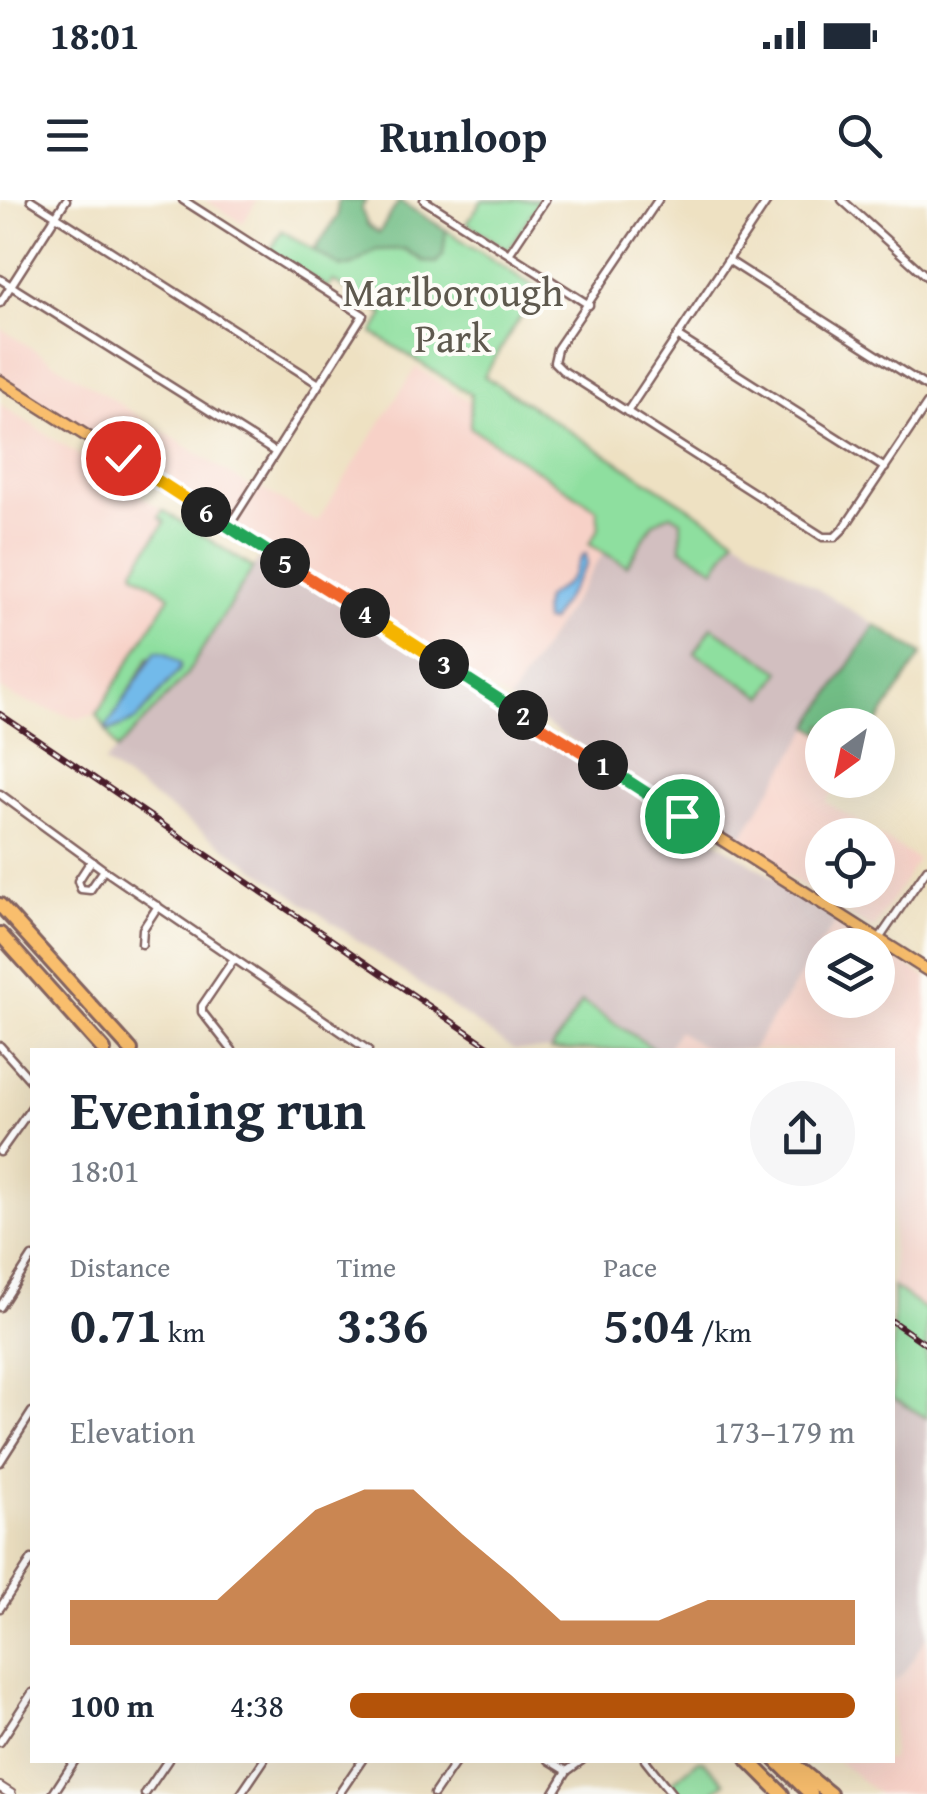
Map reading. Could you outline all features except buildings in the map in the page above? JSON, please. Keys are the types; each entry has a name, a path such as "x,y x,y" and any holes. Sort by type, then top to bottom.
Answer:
{"highway":[{"path":"0,905 129,1048"},
{"path":"0,934 102,1048"},
{"path":"751,1763 782,1794"},
{"path":"779,1763 812,1794"},
{"path":"792,1763 830,1794"},
{"path":"763,1775 771,1794"}],"main road":[{"path":"0,381 859,928"},
{"path":"895,950 927,970"}],"street":[{"path":"31,200 320,384"},
{"path":"0,303 66,200"},
{"path":"183,200 364,315 229,526"},
{"path":"424,200 588,305"},
{"path":"509,254 545,200"},
{"path":"658,200 557,350 554,362 823,537 835,538 927,404"},
{"path":"627,412 768,200"},
{"path":"842,200 927,276"},
{"path":"728,260 927,387"},
{"path":"0,278 275,452"},
{"path":"678,336 885,468"},
{"path":"0,794 90,861 365,1048"},
{"path":"90,861 78,881 81,889 90,890 104,870"},
{"path":"886,928 927,869"},
{"path":"142,944 142,929 158,906"},
{"path":"230,1048 202,1012 202,1006 234,958"},
{"path":"0,1046 30,1080"},
{"path":"0,1152 30,1110"},
{"path":"0,1307 30,1261"},
{"path":"0,1462 30,1418"},
{"path":"0,1608 30,1562"},
{"path":"0,1742 30,1696"},
{"path":"52,1794 73,1763"},
{"path":"145,1794 166,1763"},
{"path":"242,1794 262,1763"},
{"path":"339,1794 360,1763"},
{"path":"434,1794 455,1763"},
{"path":"554,1763 567,1772"},
{"path":"553,1794 567,1772 578,1763"},
{"path":"647,1763 672,1794"},
{"path":"0,1786 12,1794"}],"shaded area":[{"path":"205,200 257,200 243,223"},
{"path":"0,328 252,488 255,484 317,522 416,367 471,403 470,427 597,509 599,528 590,543 604,552 509,701 0,377"},
{"path":"0,404 163,510 159,516 166,521 136,573 171,595 97,714 79,719 15,698 0,688"},
{"path":"670,514 681,520 681,548 714,568 735,537 875,625 823,708 805,708 805,736 736,845 509,701 604,552 627,566 654,523"},
{"path":"262,554 805,897 805,908 822,908 838,918 831,928 805,928 805,969 753,1048 706,1048 678,1031 668,1048 653,1048 582,1003 552,1048 511,1048 104,763 185,677"},
{"path":"805,734 805,798 829,798 826,802 851,818 805,818 805,887 736,845"},
{"path":"895,846 918,860 895,895"},
{"path":"839,908 887,908 871,928"},
{"path":"895,958 927,978 927,1311 895,1288 895,1048 753,1048 805,969 805,1018 895,1018"},
{"path":"678,1031 706,1048 668,1048"},
{"path":"895,1399 927,1418 927,1636 895,1680"},
{"path":"927,1636 927,1794 878,1794 841,1763 895,1763 895,1680"}],"green space":[{"path":"338,200 366,200 361,209 368,226 379,233 399,201 446,230 443,255 436,263 425,262 405,249 376,250 353,265 341,267 314,251 337,217"},
{"path":"482,200 540,200 508,250 467,223"},
{"name":"Marlborough Park","path":"368,226 425,262 446,230 538,289 484,376 735,537 715,569 681,548 681,520 671,514 653,523 627,566 589,544 599,528 597,509 470,427 471,395 373,333 384,314 333,281 328,288 270,251 282,231 341,267"},
{"path":"163,510 253,568 185,677 117,750 97,714 170,596 134,569 165,522 159,517","holes":["149,657 180,669 136,720 110,731 107,728"]},
{"path":"875,625 922,654 887,708 822,708"},
{"path":"712,627 781,671 764,697 695,653"},
{"path":"582,1002 653,1048 552,1048"},
{"path":"895,1288 927,1311 927,1418 895,1399"},
{"path":"695,1763 706,1763 725,1782 711,1794 670,1794 674,1791 669,1785"}],"water":[{"path":"586,554 587,564 550,622 544,621 545,599 569,580"},
{"path":"156,651 180,663 180,669 136,720 110,731 106,728"}],"railway":[{"path":"0,714 491,1048"},
{"path":"895,1323 927,1345"}],"route":[{"path":"123,458 682,816"}]}
